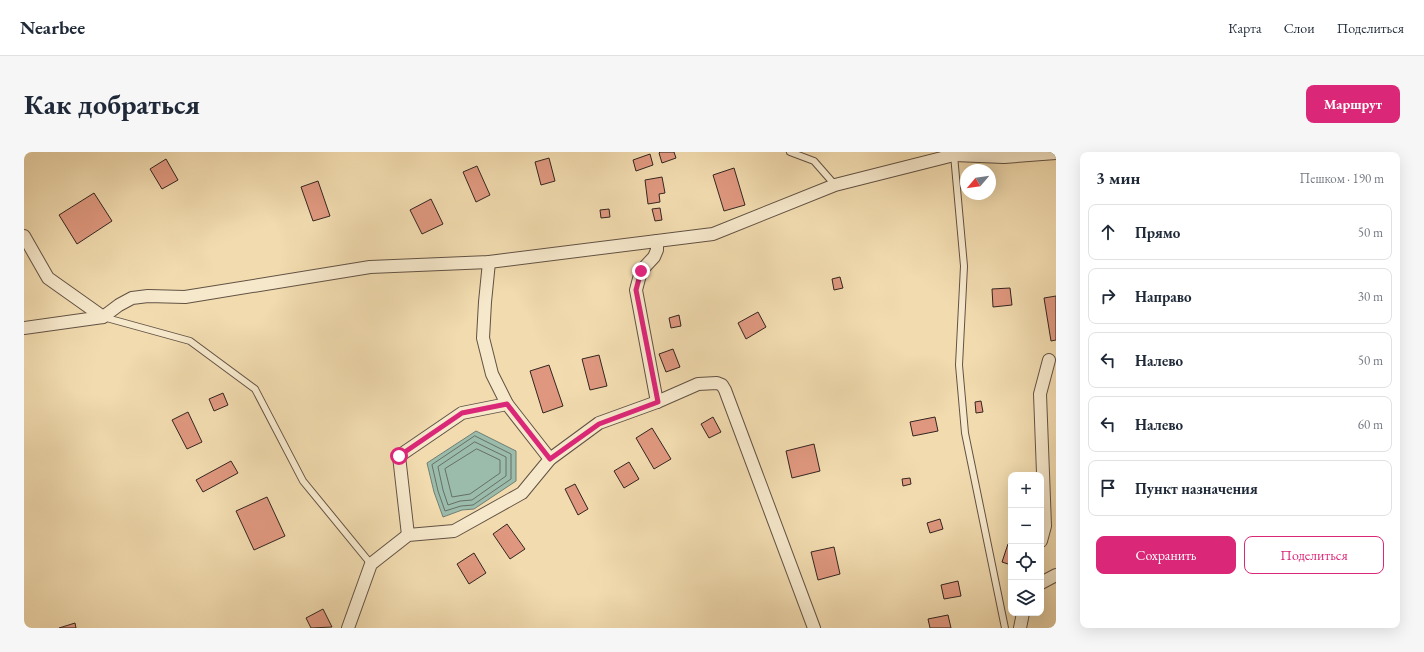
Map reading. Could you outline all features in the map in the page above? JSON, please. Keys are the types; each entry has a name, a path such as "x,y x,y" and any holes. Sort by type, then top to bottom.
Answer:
{"street":[{"path":"24,328 103,318 118,305 132,298 148,296 184,297 370,267 489,262 713,234 835,185 954,155 1004,158 1056,153"},
{"path":"24,236 48,278 103,318"},
{"path":"657,241 657,250 654,257 641,271 636,290 658,402"},
{"path":"489,262 483,338 492,374 507,404 550,459"},
{"path":"1044,530 1040,394 1049,360"},
{"path":"348,628 371,564 408,535 454,530 522,493 550,459 599,424 658,402 698,384 717,383 722,385 725,390 814,628"},
{"path":"408,535 399,456 462,413 507,404"},
{"path":"1044,580 1056,574"},
{"path":"1020,628 1022,616"}],"lane":[{"path":"790,152 814,161 835,185"},
{"path":"954,155 964,266 959,365 965,433 1005,628"},
{"path":"103,318 190,341 256,389 303,481 371,564"}],"water":[{"path":"476,431 516,451 516,481 474,509 462,510 443,517 434,492 427,463"}],"building":[{"path":"660,152 674,152 676,158 662,163"},
{"path":"650,154 653,165 636,171 633,160"},
{"path":"549,158 555,181 541,185 535,162"},
{"path":"166,159 178,180 162,189 150,169"},
{"path":"477,166 490,195 476,202 463,172"},
{"path":"734,168 745,205 724,211 713,175"},
{"path":"662,177 665,193 659,194 660,202 648,204 645,180"},
{"path":"318,181 330,216 313,221 301,187"},
{"path":"94,193 112,221 77,244 59,215"},
{"path":"431,199 443,224 422,234 410,210"},
{"path":"660,208 662,220 655,221 652,209"},
{"path":"609,209 610,217 601,218 600,210"},
{"path":"840,277 843,288 834,290 832,279"},
{"path":"1010,288 1012,305 993,307 992,289"},
{"path":"1056,296 1056,340 1051,341 1044,298"},
{"path":"758,312 766,327 746,339 738,323"},
{"path":"679,315 681,326 671,328 669,318"},
{"path":"673,349 680,367 666,372 659,354"},
{"path":"599,355 607,386 590,390 582,359"},
{"path":"549,365 563,406 543,413 530,371"},
{"path":"223,393 228,405 214,411 209,399"},
{"path":"981,401 983,412 976,413 975,402"},
{"path":"188,412 202,442 187,449 172,420"},
{"path":"713,417 721,432 709,438 701,424"},
{"path":"935,417 938,431 913,436 910,422"},
{"path":"652,428 671,459 654,469 636,438"},
{"path":"814,444 820,471 792,478 786,451"},
{"path":"231,461 238,473 203,492 196,480"},
{"path":"629,462 639,479 624,488 614,471"},
{"path":"910,478 911,484 903,486 902,479"},
{"path":"575,484 588,509 578,515 565,489"},
{"path":"267,497 285,536 254,550 236,511"},
{"path":"940,519 943,529 930,533 927,523"},
{"path":"507,524 525,549 510,559 493,534"},
{"path":"1008,544 1008,564 1002,562"},
{"path":"834,547 840,574 818,580 811,552"},
{"path":"474,553 486,573 469,584 457,564"},
{"path":"958,581 961,596 944,599 941,585"},
{"path":"323,609 332,627 311,628 306,618"},
{"path":"948,615 951,628 930,628 928,619"},
{"path":"75,623 76,628 59,628"}],"route":[{"path":"399,456 462,413 507,404 550,459 599,424 658,402 636,290 641,271"}]}
